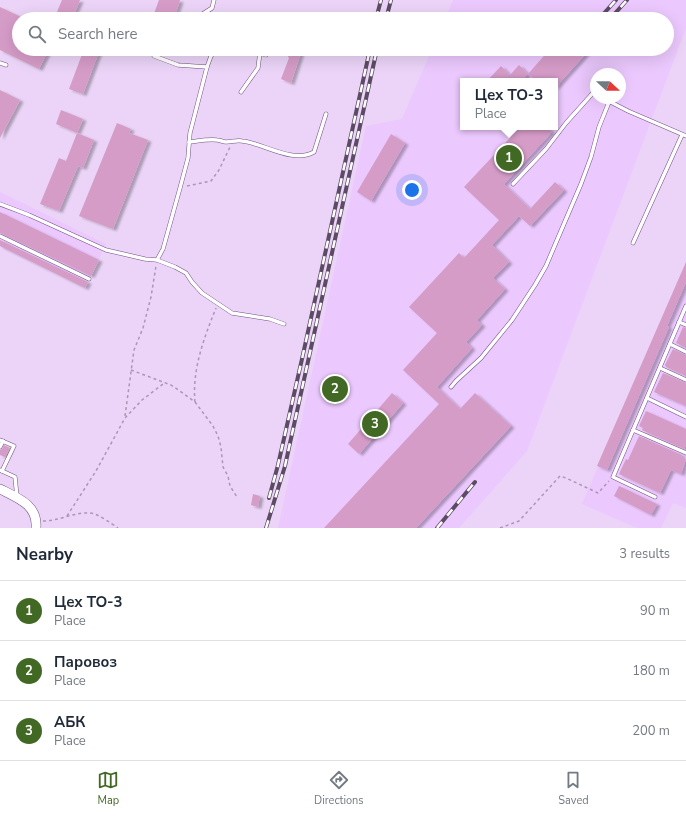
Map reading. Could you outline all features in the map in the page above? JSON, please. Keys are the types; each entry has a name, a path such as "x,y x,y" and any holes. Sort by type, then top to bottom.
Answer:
{"main road":[{"path":"1,493 18,498 32,509 37,524"}],"lane":[{"path":"206,12 212,8 214,0"},
{"path":"154,56 178,64 207,67"},
{"path":"158,260 163,249 188,158 190,133 211,56"},
{"path":"241,92 258,68 260,56"},
{"path":"0,63 6,65"},
{"path":"513,184 546,149 566,123 590,96"},
{"path":"451,387 481,358 512,320 546,266 584,177 599,128 608,104"},
{"path":"614,104 684,135 633,243"},
{"path":"189,142 217,140 226,142 244,141 269,150 291,155 308,155 314,152 326,114"},
{"path":"0,204 29,215 106,250 145,259 158,260 186,273 202,293 232,313 270,319 284,324"},
{"path":"0,236 89,279"},
{"path":"656,497 613,477 686,306"},
{"path":"679,322 686,325"},
{"path":"670,344 686,352"},
{"path":"660,368 686,380"},
{"path":"647,398 686,417"},
{"path":"633,430 686,453"},
{"path":"0,447 1,440 14,446 1,471 15,477 18,498"}],"path":[{"path":"180,188 211,181 225,157 232,141"},
{"path":"125,418 134,350 143,328 158,260"},
{"path":"195,402 194,389 200,350 218,304"},
{"path":"131,370 171,386 195,402 213,426 218,436 221,447 223,467 228,476 230,486 237,497"},
{"path":"67,516 96,471 125,418 142,400 164,384"},
{"path":"500,528 519,521 560,476 598,493 613,477"},
{"path":"37,524 67,516 92,513 118,528"}],"shaded area":[{"path":"453,0 686,0 686,28 527,451 459,528 278,528 366,126 402,119 429,56 674,56 674,12 448,12"},
{"path":"0,192 106,244 85,288 0,247"},
{"path":"686,262 686,508 673,503 661,528 637,528 582,504"}],"building":[{"path":"62,0 80,0 75,12 57,12"},
{"path":"159,0 180,0 176,12 155,12"},
{"path":"0,7 12,13 12,56 0,50"},
{"path":"12,56 46,56 39,69"},
{"path":"81,56 97,56 83,94 69,89"},
{"path":"300,56 291,83 281,79 289,58 288,57"},
{"path":"544,56 584,56 558,85 558,78 533,78 528,74"},
{"path":"519,65 528,74 524,78 490,78 501,66 510,75"},
{"path":"0,90 20,100 0,138"},
{"path":"61,110 83,119 77,133 56,124"},
{"path":"117,123 131,129 129,133 148,140 113,229 79,216"},
{"path":"517,130 550,130 552,132 504,184 530,209 555,182 564,190 530,226 519,216 492,245 509,262 493,278 505,289 477,320 482,325 466,342 472,348 437,387 460,409 475,393 511,426 416,528 324,528 439,404 403,370 437,333 409,307 459,253 464,258 499,220 464,187"},
{"path":"77,133 94,140 83,168 78,166 59,211 40,204 59,158 66,161"},
{"path":"391,134 405,143 371,201 357,192"},
{"path":"0,212 99,260 91,276 0,233"},
{"path":"0,240 88,282 85,288 0,246"},
{"path":"686,262 686,282 667,326 669,327 607,470 597,466"},
{"path":"683,327 686,328 686,348 676,343"},
{"path":"673,349 686,355 686,376 666,367 665,365"},
{"path":"663,373 686,383 686,406 654,392"},
{"path":"392,393 403,403 359,454 348,444"},
{"path":"646,411 686,429 686,445 684,449 642,430 643,428 639,426"},
{"path":"639,436 682,455 681,457 686,459 681,474 671,470 660,493 619,474 626,459 628,460"},
{"path":"4,445 10,448 5,457 0,455 0,450"},
{"path":"619,486 657,504 651,515 614,496"},
{"path":"253,494 260,496 258,507 251,505"}],"railway":[{"path":"378,12 381,0"},
{"path":"388,12 391,0"},
{"path":"605,12 616,0"},
{"path":"616,12 627,0"},
{"path":"269,498 302,359 368,56"},
{"path":"266,528 285,466 375,56"},
{"path":"437,528 475,482"}],"place":[{"name":"Цех ТО-3","path":"509,158"},
{"name":"Паровоз","path":"335,389"},
{"name":"АБК","path":"375,424"}]}
